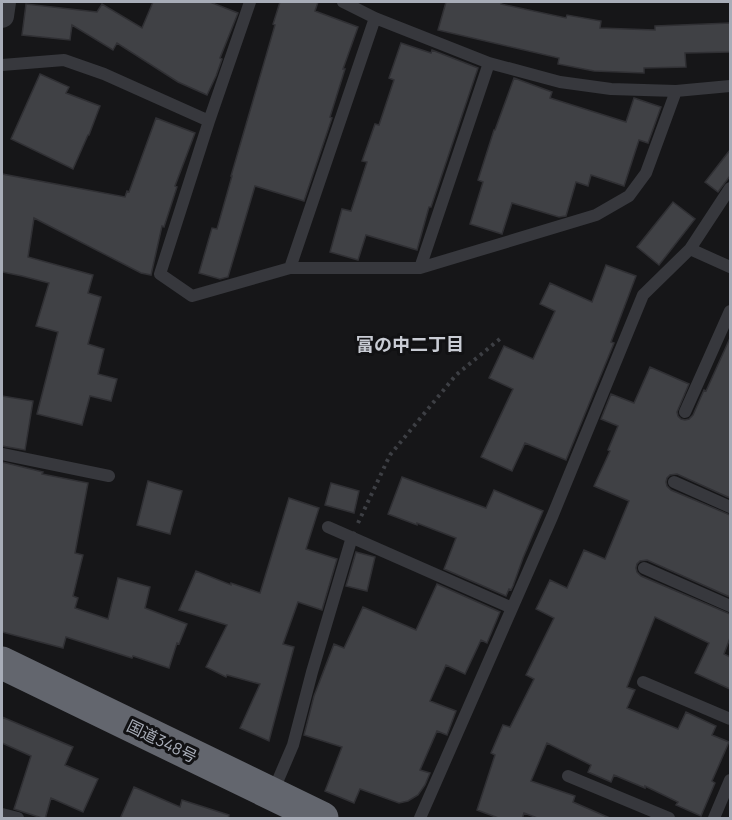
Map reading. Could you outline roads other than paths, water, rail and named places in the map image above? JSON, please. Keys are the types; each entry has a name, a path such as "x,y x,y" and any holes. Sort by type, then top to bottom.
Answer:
{"highway":[{"name":"国道348号","path":"2,663 275,806"},
{"name":"国道348号","path":"2,681 275,806 322,819"}],"street":[{"path":"2,16 4,2"}],"lane":[{"path":"249,2 208,121 160,274 192,296 290,268 420,268 596,214 629,196 646,173 676,91"},
{"path":"343,2 375,18 489,63 561,82 611,89 676,91 730,86"},
{"path":"290,268 375,18"},
{"path":"2,65 64,60 104,74 208,121"},
{"path":"420,268 489,63"},
{"path":"420,819 552,517 643,295 690,249 730,188"},
{"path":"690,249 730,267"},
{"path":"685,412 730,311"},
{"path":"2,454 109,476"},
{"path":"674,482 730,507"},
{"path":"328,527 512,608"},
{"path":"275,806 352,537"},
{"path":"644,568 730,606"},
{"path":"642,682 730,719"},
{"path":"568,776 669,819"},
{"path":"714,819 730,780"},
{"path":"2,814 18,819"}],"district":[{"name":"富の中二丁目","path":"410,345"}]}
